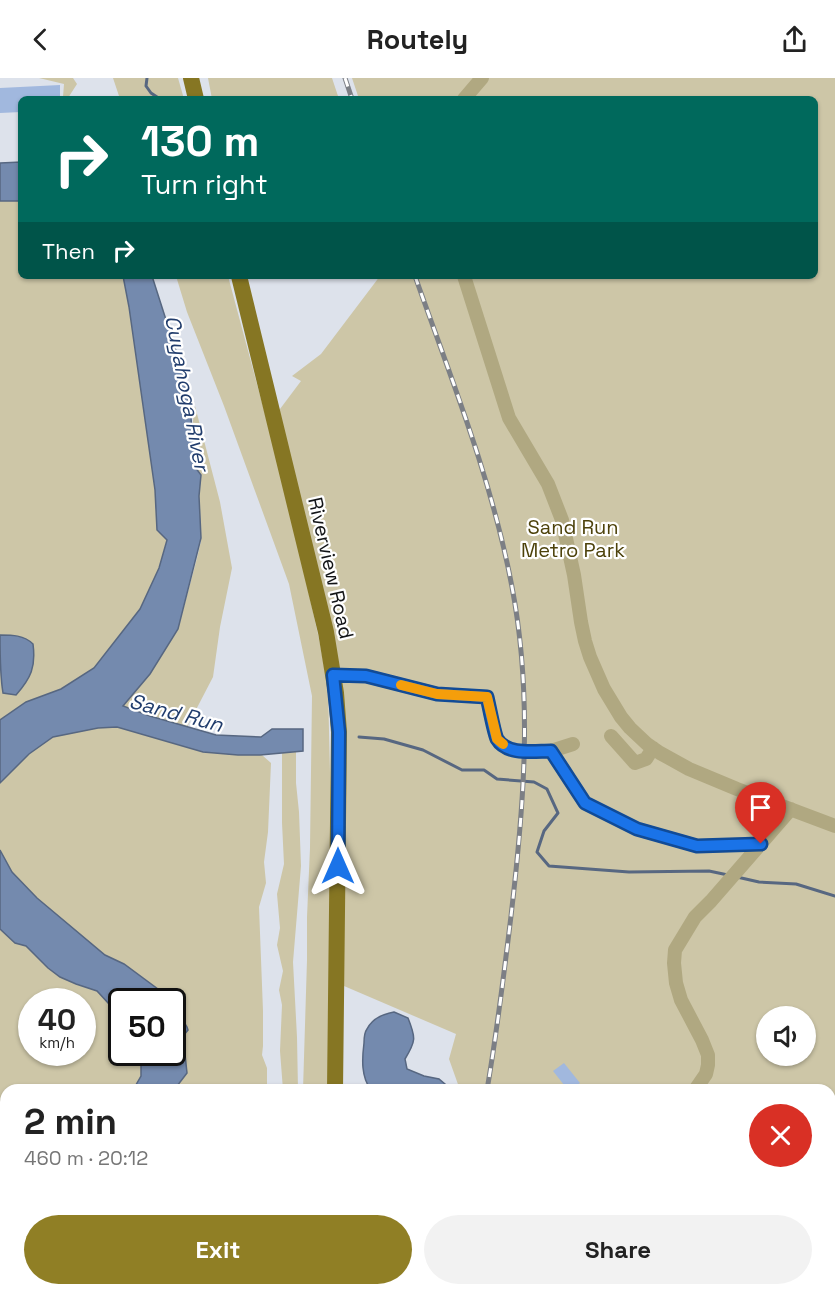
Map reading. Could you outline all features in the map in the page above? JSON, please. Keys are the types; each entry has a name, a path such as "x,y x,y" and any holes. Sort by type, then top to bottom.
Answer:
{"main road":[{"path":"191,78 195,96"},
{"name":"Riverview Road","path":"240,279 326,632 333,675 339,732 338,1084"}],"street":[{"path":"467,96 482,78"},
{"path":"465,279 509,418 548,484 562,520 581,622 590,657 621,717 653,748 674,761 704,776 835,826"},
{"path":"333,675 366,676 437,694 487,697 497,739 508,749 551,751 573,744"},
{"path":"611,736 635,763 646,759 653,748"},
{"path":"551,751 585,803 637,829 697,846 761,844"},
{"path":"699,1084 706,1074 708,1055 681,1000 676,983 675,950 695,917 791,809"}],"green space":[{"path":"39,78 73,78 77,84 69,96 63,96 64,84"},
{"path":"113,78 178,78 183,96 119,96"},
{"path":"208,78 332,78 338,96 211,96"},
{"name":"Sand Run Metro Park","path":"352,78 835,78 835,1084 458,1084 449,1059 456,1034 337,983 339,732 274,417 301,381 292,376 321,354 378,279 818,279 818,96 358,96"},
{"path":"0,201 18,201 18,279 124,279 155,490 157,530 167,539 159,568 140,609 94,668 61,689 26,702 0,720"},
{"path":"177,279 229,279 288,500 319,639 328,688 331,815 331,1084 303,1084 312,696 289,584 187,312"},
{"path":"195,406 220,502 232,568 213,677 187,727 123,706 150,674 178,629 197,558 201,541 199,496 201,475 195,468 192,429"},
{"path":"117,727 203,752 262,755 271,763 268,832 264,862 266,883 259,907 263,1011 262,1055 267,1068 267,1084 179,1084 187,1073 186,988 157,988 124,964 105,955 37,898 12,872 0,850 0,783 29,754 53,737 98,728"},
{"path":"296,752 299,812 301,866 293,962 298,1084 283,1084 280,1051 282,1005 279,990 283,971 277,945 280,928 277,894 284,864 282,753"},
{"path":"0,929 15,943 26,946 48,968 88,988 18,988 18,1066 96,1066 96,991 108,1003 108,1066 141,1066 141,1076 136,1084 0,1084"}],"water":[{"path":"18,162 18,201 0,201 0,163"},
{"path":"124,279 153,279 184,376 191,418 195,467 201,475 199,496 201,538 178,629 150,674 123,706 216,735 261,737 272,729 303,729 303,751 260,755 203,752 117,727 98,728 53,737 29,754 0,783 0,720 26,702 61,689 94,668 140,609 159,568 167,540 157,530 155,490"},
{"path":"0,635 22,637 33,644 34,659 31,672 16,695 3,693"},
{"path":"0,850 12,872 37,898 105,955 124,964 157,988 108,988 108,1003 96,988 88,988 60,977 26,946 15,943 0,929"},
{"path":"394,1012 408,1018 414,1039 405,1059 407,1069 439,1079 445,1084 368,1084 363,1068 365,1032 369,1025 382,1016"},
{"path":"186,1064 187,1073 179,1084 136,1084 141,1076 141,1066 186,1066"}],"building":[{"path":"60,85 60,96 18,96 18,112 0,113 0,88"},
{"path":"564,1063 580,1083 563,1084 553,1071"}],"waterway":[{"path":"147,78 146,86 156,96"},
{"name":"Sand Run","path":"359,737 384,739 423,750 462,770 484,770 497,779 534,782 547,789 558,813 544,831 537,852 549,866 629,872 709,871 728,875"},
{"name":"Sand Run","path":"737,877 759,882 796,884 835,896"}],"railway":[{"path":"345,78 351,96"},
{"path":"416,279 470,430 504,547 519,628 523,669 524,751 520,833 503,981 488,1084"}],"slow traffic":[{"path":"401,685 437,694 487,697 497,739 503,744"}],"route":[{"path":"338,866 339,732 333,675 366,676 437,694 487,697 497,739 508,749 551,751 585,803 637,829 697,846 761,844"}],"water label":[{"name":"Cuyahoga River","path":"187,393"}]}
